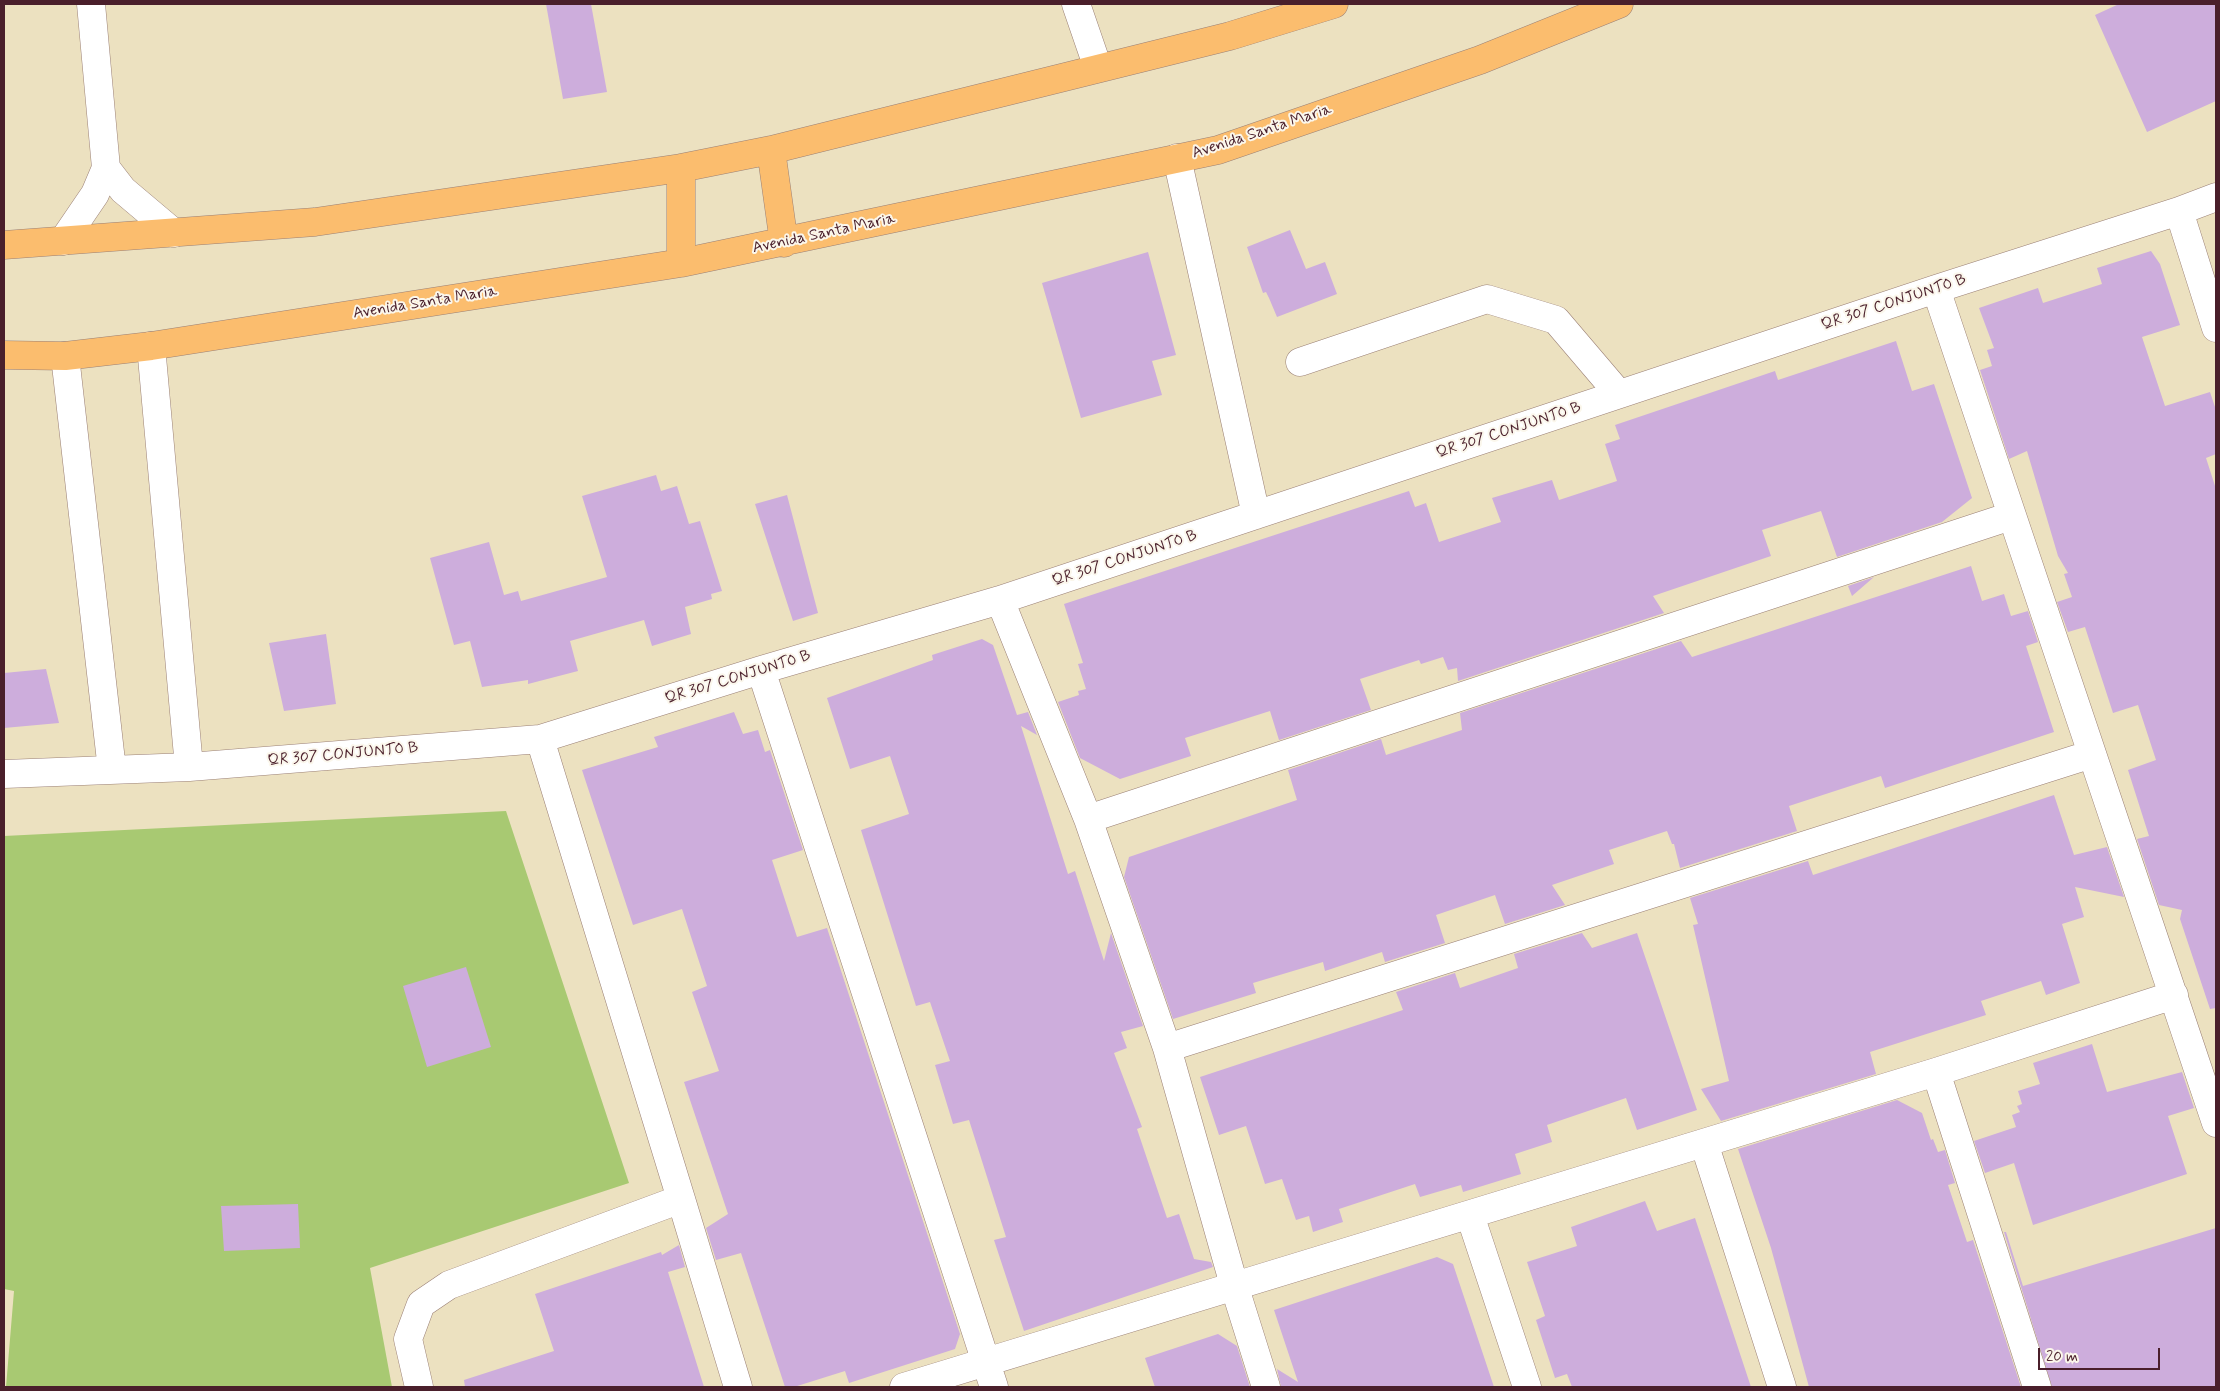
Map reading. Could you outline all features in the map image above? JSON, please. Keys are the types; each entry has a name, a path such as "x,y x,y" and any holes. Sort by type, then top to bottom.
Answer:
{"main road":[{"path":"4,246 315,222 681,168 771,150 1230,36 1334,4"},
{"name":"Avenida Santa Maria","path":"4,356 65,356 150,346 681,263 784,243 1218,150 1480,60 1619,4"},
{"path":"771,150 784,243"},
{"path":"681,168 681,263"}],"street":[{"path":"63,241 95,194 106,168 92,4"},
{"path":"1076,4 1098,68"},
{"path":"1177,158 1256,515"},
{"path":"106,168 123,190 174,233"},
{"name":"QR 307 CONJUNTO B","path":"4,774 189,767 540,739 761,670 1000,600 1936,289 2179,211 2216,197"},
{"path":"2179,211 2216,328"},
{"path":"1936,289 2216,1123"},
{"path":"1300,362 1487,299 1556,320 1619,394"},
{"path":"150,346 189,767"},
{"path":"65,356 112,770"},
{"path":"1088,820 2011,516"},
{"path":"1000,600 1088,820 1166,1048 1234,1285 1266,1387"},
{"path":"761,670 989,1375"},
{"path":"540,739 738,1387"},
{"path":"1166,1048 2092,754"},
{"path":"904,1387 989,1375 1234,1285 1470,1215 1936,1072 2174,995"},
{"path":"1936,1072 2037,1387"},
{"path":"1704,1143 1782,1387"},
{"path":"419,1387 408,1338 421,1304 449,1285 681,1199"},
{"path":"1470,1215 1527,1387"}],"green space":[{"path":"506,811 629,1183 370,1268 392,1387 6,1387 14,1291 4,1289 4,836"}],"building":[{"path":"546,4 591,4 607,92 563,99"},
{"path":"2119,4 2216,4 2216,101 2147,132 2095,15"},
{"path":"1290,230 1306,269 1325,262 1337,294 1277,317 1266,292 1263,293 1247,247"},
{"path":"2151,251 2160,264 2180,325 2142,337 2165,406 2210,392 2216,410 2216,454 2206,458 2216,489 2216,1008 2210,1009 2180,919 2182,910 2159,905 2137,839 2149,836 2128,770 2156,760 2138,705 2113,713 2085,627 2068,632 2057,602 2072,597 2064,574 2068,573 2058,556 2027,451 2009,459 1980,370 1992,366 1987,350 1994,348 1979,308 2038,288 2043,303 2102,284 2097,268"},
{"path":"1148,252 1176,355 1152,361 1162,395 1081,418 1042,283"},
{"path":"1896,341 1912,391 1934,384 1972,498 1942,522 1837,557 1821,511 1762,530 1771,556 1653,596 1664,613 1458,681 1457,668 1448,670 1443,657 1421,664 1419,660 1360,679 1371,710 1279,740 1270,711 1185,738 1191,756 1120,779 1080,758 1058,702 1079,695 1078,691 1086,689 1078,664 1083,663 1064,604 1409,491 1415,507 1426,503 1439,542 1501,522 1492,498 1552,480 1559,500 1617,481 1605,444 1620,439 1615,425 1775,371 1778,380"},
{"path":"656,475 661,491 677,486 689,524 700,521 722,591 711,594 712,599 685,607 691,634 652,646 644,620 570,641 578,671 528,684 528,680 482,687 470,641 454,645 430,558 489,542 504,595 518,591 521,601 607,577 582,496"},
{"path":"787,495 818,613 793,621 755,504"},
{"path":"1971,566 1982,601 2004,594 2011,616 2028,611 2038,642 2026,646 2054,732 1885,788 1881,776 1789,806 1797,831 1680,868 1674,844 1672,844 1667,831 1609,850 1614,864 1552,885 1565,905 1505,924 1495,895 1436,915 1445,943 1385,962 1382,952 1325,971 1323,962 1253,983 1256,993 1173,1019 1124,877 1129,857 1297,800 1288,770 1381,739 1386,755 1462,730 1460,713 1681,641 1692,657"},
{"path":"1874,577 1852,596 1848,586"},
{"path":"326,634 336,704 284,711 269,643"},
{"path":"982,639 993,645 1017,715 1028,712 1037,735 1021,726 1068,874 1075,871 1104,961 1111,933 1143,1026 1121,1032 1127,1048 1114,1053 1142,1127 1137,1129 1167,1218 1179,1214 1194,1259 1211,1262 1213,1267 1024,1331 994,1240 1006,1237 969,1120 953,1124 935,1065 950,1061 930,1002 916,1006 861,830 909,814 890,756 850,769 827,698 933,660 932,655"},
{"path":"46,669 59,723 4,728 4,673"},
{"path":"734,712 743,734 758,730 765,752 770,750 803,850 772,860 797,937 827,928 960,1334 955,1349 849,1383 845,1371 794,1387 785,1387 741,1253 716,1260 706,1228 728,1214 684,1082 719,1071 692,992 707,986 682,909 633,925 582,770 658,747 654,737"},
{"path":"2054,795 2074,855 2107,847 2124,897 2075,887 2084,917 2062,924 2080,983 2046,995 2041,981 1981,1001 1986,1015 1870,1052 1876,1074 1721,1121 1701,1089 1729,1081 1693,925 1698,924 1690,898 1808,861 1813,875"},
{"path":"1582,933 1592,948 1637,933 1697,1110 1637,1130 1626,1098 1547,1125 1552,1142 1515,1154 1521,1174 1463,1192 1461,1185 1420,1197 1415,1184 1339,1209 1343,1222 1313,1232 1309,1216 1296,1220 1282,1179 1265,1184 1246,1126 1219,1135 1200,1077 1403,1010 1396,992 1455,973 1460,988 1518,968 1514,954"},
{"path":"466,967 491,1047 427,1067 403,986"},
{"path":"2092,1044 2107,1092 2182,1072 2194,1108 2168,1116 2187,1174 2033,1225 2014,1163 1985,1173 1974,1141 2016,1127 2012,1115 2020,1112 2017,1106 2022,1104 2018,1091 2040,1084 2033,1063"},
{"path":"1897,1100 1922,1113 1931,1140 1933,1139 1938,1152 1945,1150 1955,1183 1948,1185 1967,1242 1973,1240 2021,1387 1809,1387 1771,1248 1738,1149"},
{"path":"1645,1201 1657,1231 1695,1218 1751,1387 1572,1387 1567,1374 1555,1378 1536,1320 1545,1316 1527,1262 1577,1246 1571,1227"},
{"path":"298,1204 300,1248 224,1251 221,1206"},
{"path":"2216,1228 2216,1387 2052,1387 2004,1232 2006,1232 2023,1286"},
{"path":"679,1245 685,1267 668,1272 704,1387 465,1387 464,1380 554,1351 535,1294 661,1252 662,1255"},
{"path":"1437,1257 1453,1264 1494,1387 1281,1387 1277,1369 1298,1382 1274,1310"},
{"path":"1218,1334 1237,1346 1250,1387 1155,1387 1145,1358"}]}
